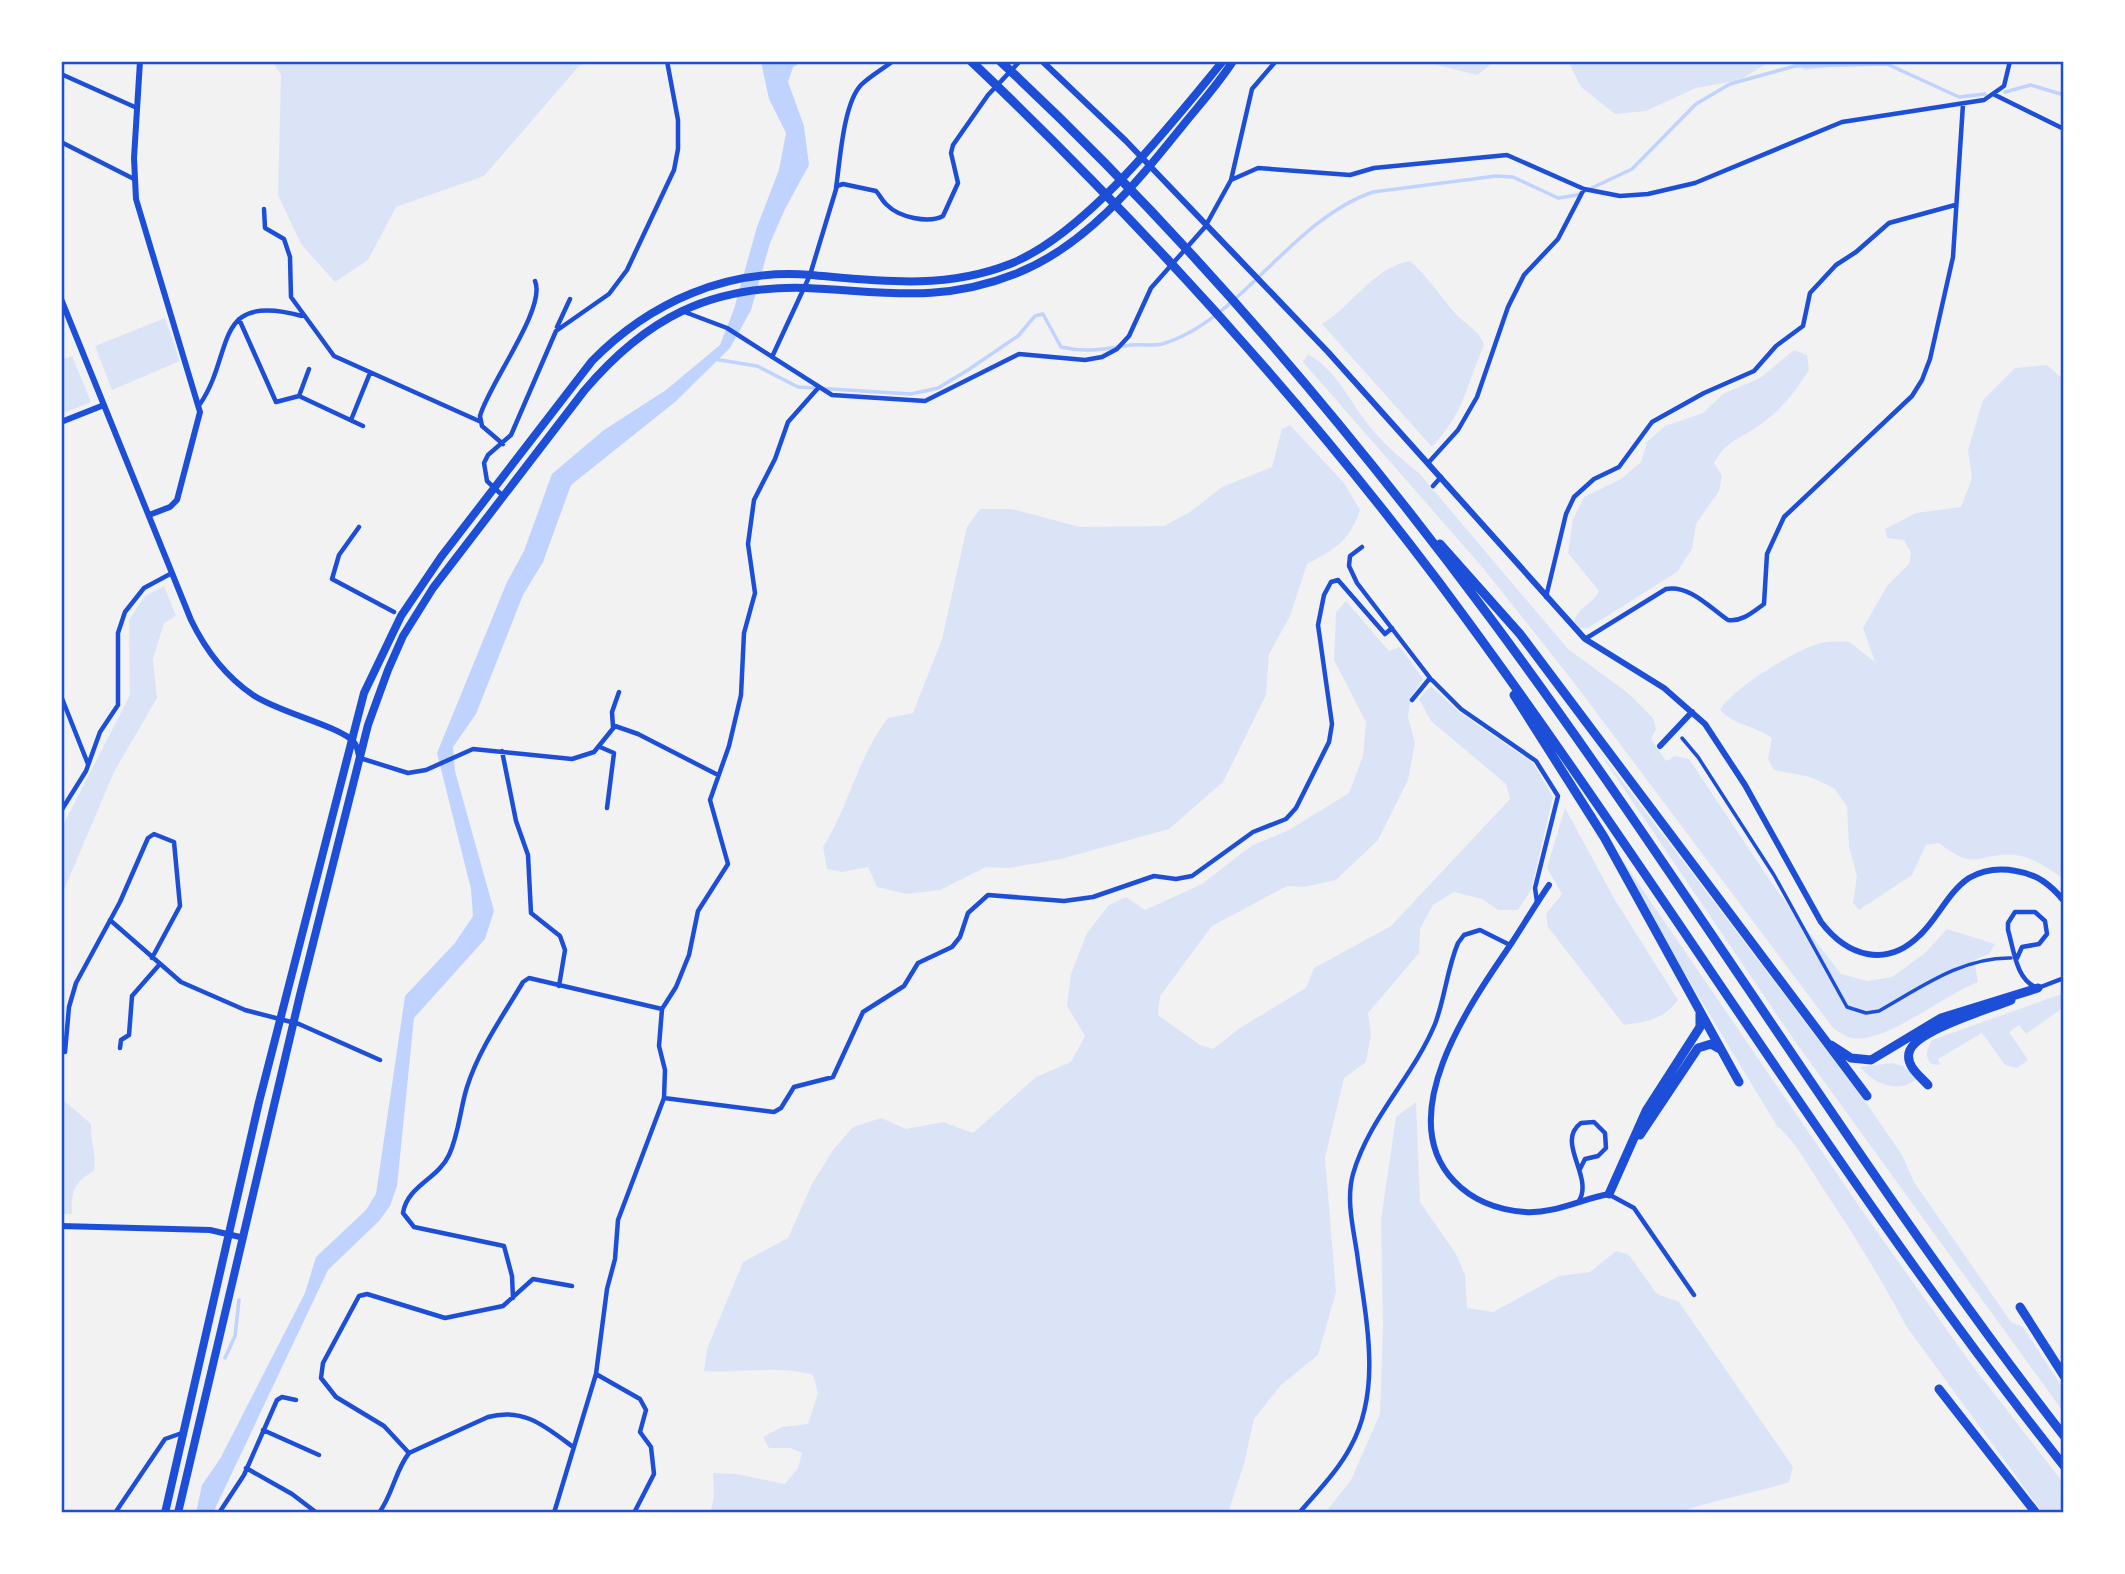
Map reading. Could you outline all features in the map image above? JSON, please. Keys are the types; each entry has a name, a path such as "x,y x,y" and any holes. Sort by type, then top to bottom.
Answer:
{"highway":[{"path":"971,61 1132,220 1222,316 1312,421 1439,582 1626,845 1867,1199 2064,1466"},
{"path":"1000,61 1144,201 1309,387 1386,482 1492,621 1892,1198 2064,1436"},
{"path":"165,1513 227,1233 355,726 378,659 401,616 493,488 592,361 612,340 671,301 708,286 769,276 810,275 919,283 985,273 1034,252 1052,239 1142,157 1223,61"},
{"path":"178,1513 240,1237 360,758 376,703 403,636 433,588 610,360 643,332 681,311 736,294 805,288 920,296 965,289 1015,274 1040,263 1081,235 1151,167 1234,61"},
{"path":"1386,482 1520,634 1867,1096"},
{"path":"1439,582 1569,778 1739,1082"},
{"path":"1819,1035 1851,1058 1871,1060 1941,1018 2038,988"},
{"path":"1928,1085 1909,1060 1912,1046 1917,1041 1944,1026 2038,988"},
{"path":"1609,1194 1646,1111 1700,1027 1699,1012"},
{"path":"1609,1194 1620,1179 1644,1127 1698,1048 1710,1044 1722,1050"},
{"path":"2020,1307 2064,1376"},
{"path":"1939,1390 2036,1513"}],"street":[{"path":"140,61 134,179 144,234 200,404 177,500 170,507 149,515"},
{"path":"556,331 592,308 616,287 627,270 670,179 679,139 676,100 667,61"},
{"path":"772,357 810,275 836,189 855,97 860,86 893,61"},
{"path":"836,189 843,184 876,191 887,205 906,216 930,219 943,216 958,183 951,153 953,145 988,95 1020,61"},
{"path":"1042,61 1142,157 1328,352 1585,639 1664,688 1705,724 1733,764 1821,922 1834,939 1847,948 1875,955 1904,947 1920,936 1955,890 1970,878 1984,872 2005,869 2023,872 2052,887 2064,901"},
{"path":"681,311 725,327 819,387 845,398 925,401 1019,354 1086,360 1102,357 1124,343 1151,288 1205,226 1231,180 1252,89 1276,61"},
{"path":"1231,180 1266,167 1350,175 1374,168 1496,154 1514,157 1584,190 1620,196 1673,190 1842,122 1964,104 1995,95 2008,78 2010,61"},
{"path":"61,74 137,108"},
{"path":"1995,95 2064,129"},
{"path":"1585,639 1665,589 1686,590 1728,620 1736,621 1764,604 1767,554 1784,517 1912,396 1930,359 1953,257 1964,104"},
{"path":"61,142 134,179"},
{"path":"1429,462 1465,419 1477,397 1508,307 1524,275 1558,239 1584,190"},
{"path":"1546,597 1566,514 1574,497 1594,479 1619,467 1652,422 1704,393 1754,371 1776,346 1803,326 1810,293 1836,265 1856,252 1889,223 1955,205"},
{"path":"264,209 265,228 284,239 288,248 291,297 302,316 334,356 480,421 503,444"},
{"path":"480,421 481,409 529,318 538,287 535,281"},
{"path":"61,299 172,573 205,646 233,680 269,705 351,740 360,758 408,773 473,749 572,759 587,755 600,747 613,727 612,712 619,692"},
{"path":"504,496 487,481 484,463 488,455 513,432 570,299"},
{"path":"200,404 215,379 226,335 239,319 257,311 276,309 302,316"},
{"path":"239,319 276,402 299,396 363,426"},
{"path":"299,396 309,369"},
{"path":"351,420 370,373"},
{"path":"554,1513 596,1374 607,1289 615,1259 618,1220 664,1098 665,1070 659,1045 662,1009 676,987 689,955 698,911 728,864 710,800 729,746 741,695 744,633 754,593 748,544 754,500 775,459 789,422 819,387"},
{"path":"61,422 104,405"},
{"path":"1433,486 1442,477"},
{"path":"359,527 339,555 332,579 394,612"},
{"path":"1362,547 1350,556 1349,565 1357,583 1430,678 1461,709 1536,761 1558,796 1535,888 1537,902"},
{"path":"61,811 89,765 100,732 118,705 118,633 125,612 144,588 172,573"},
{"path":"664,1098 774,1112 782,1108 794,1087 833,1077 863,1012 904,986 918,963 953,947 960,937 968,913 988,895 1064,901 1093,897 1154,876 1176,879 1192,876 1253,832 1286,819 1296,808 1329,742 1332,724 1321,668 1318,625 1324,595 1331,582 1338,580 1385,634 1392,628"},
{"path":"1412,700 1430,678"},
{"path":"61,696 89,765"},
{"path":"1660,746 1692,712"},
{"path":"339,734 345,734 355,726"},
{"path":"613,727 638,734 718,775"},
{"path":"1682,738 1698,757 1774,875 1847,1007 1866,1013 1879,1011 1958,968 1981,960 2014,958"},
{"path":"600,747 614,753 607,808"},
{"path":"502,751 516,821 528,855 531,913 558,932 565,948 559,986"},
{"path":"65,1052 72,995 148,838 154,834 173,840 180,906 152,958"},
{"path":"1549,885 1474,998 1448,1053 1435,1090 1431,1116 1433,1140 1447,1174 1468,1194 1496,1208 1527,1212 1609,1194 1634,1208 1694,1294"},
{"path":"2014,958 2022,947 2039,944 2047,934 2045,921 2035,912 2015,912 2008,923 2014,958 2024,980 2038,988 2064,978"},
{"path":"110,920 185,985 245,1010 294,1022 380,1060"},
{"path":"1298,1513 1346,1456 1357,1433 1367,1399 1369,1350 1351,1213 1353,1174 1380,1113 1416,1060 1435,1024 1458,943 1464,935 1479,930 1510,945"},
{"path":"120,1048 121,1040 129,1035 132,996 159,965"},
{"path":"513,1298 512,1276 504,1246 414,1227 403,1211 410,1194 441,1168 450,1153 473,1069 523,982 533,978 662,1009"},
{"path":"1578,1202 1584,1189 1571,1135 1581,1123 1594,1122 1605,1133 1606,1148 1598,1156 1585,1159 1580,1169"},
{"path":"61,1226 227,1233 240,1237"},
{"path":"409,1453 384,1426 335,1398 321,1378 323,1363 356,1299 367,1294 444,1318 500,1307 533,1279 572,1286"},
{"path":"596,1374 640,1399 646,1410 640,1432 651,1447 654,1474 634,1513"},
{"path":"219,1513 236,1490 279,1398 296,1400"},
{"path":"379,1513 388,1501 401,1462 409,1453 501,1413 528,1416 573,1447"},
{"path":"263,1430 319,1455"},
{"path":"115,1513 165,1439 183,1432"},
{"path":"246,1468 292,1494 317,1513"}],"shaded area":[{"path":"272,61 592,61 579,66 484,176 396,207 368,260 335,282 301,244 278,195 281,75"},
{"path":"1421,61 1496,61 1477,75"},
{"path":"1568,61 1771,61 1740,80 1696,88 1646,111 1615,114 1581,87"},
{"path":"1795,61 1851,61 1846,65 1805,70"},
{"path":"1410,261 1454,312 1479,335 1484,345 1452,422 1432,447 1322,324 1385,271"},
{"path":"165,318 180,361 112,390 95,346"},
{"path":"1794,350 1807,355 1809,370 1775,412 1719,455 1714,463 1722,476 1719,491 1696,524 1692,549 1677,572 1588,628 1579,628 1574,621 1577,615 1599,591 1568,553 1573,519 1584,497 1621,479 1641,462 1647,442 1665,426 1703,413 1723,394 1760,378"},
{"path":"1308,354 1333,375 1376,434 1419,473 1568,649 1628,693 1653,718 1656,729 1651,739 1666,761 1675,756 1689,759 1775,888 1841,974 1867,981 1892,977 1925,953 1947,929 1995,944 1989,954 1974,960 1978,982 1880,1034 1852,1038 1833,1028 1572,680 1483,568 1303,362"},
{"path":"72,356 91,402 61,414 61,360"},
{"path":"2047,365 2064,380 2064,879 2041,864 2022,856 2002,855 1970,859 1939,843 1926,845 1912,875 1859,910 1853,903 1857,876 1849,847 1847,806 1834,788 1810,777 1774,770 1768,759 1772,738 1731,719 1720,710 1737,692 1766,671 1796,653 1821,643 1848,641 1875,662 1863,628 1887,586 1909,564 1911,553 1904,540 1887,538 1885,529 1916,513 1961,507 1972,478 1968,450 1983,400 2015,368"},
{"path":"1290,425 1344,483 1360,510 1346,537 1326,554 1307,564 1290,616 1269,654 1266,695 1223,782 1169,829 1061,859 1009,868 986,867 940,890 906,894 877,887 868,867 842,872 827,869 823,847 869,748 888,718 913,713 942,639 967,527 980,509 1012,509 1080,527 1164,526 1190,512 1222,487 1272,467 1282,429"},
{"path":"164,586 176,616 164,623 153,659 157,698 114,772 61,897 61,829 130,695 129,620 145,596"},
{"path":"1346,601 1389,651 1400,647 1423,679 1411,697 1408,717 1415,743 1408,780 1378,840 1336,880 1304,887 1287,886 1212,926 1160,996 1158,1015 1200,1045 1213,1049 1240,1028 1306,988 1314,968 1391,926 1510,799 1506,784 1431,721 1419,699 1431,686 1459,712 1533,763 1553,797 1531,890 1518,910 1498,910 1482,899 1454,892 1433,905 1420,929 1419,953 1368,1013 1371,1035 1366,1062 1344,1078 1325,1158 1336,1292 1318,1355 1281,1385 1254,1419 1244,1464 1228,1513 710,1513 714,1497 713,1473 737,1474 785,1484 798,1468 802,1453 790,1448 769,1448 763,1437 782,1427 808,1424 818,1393 813,1375 800,1372 704,1371 707,1349 743,1262 788,1238 812,1184 833,1150 853,1127 881,1118 906,1129 943,1122 973,1133 1036,1077 1071,1062 1085,1036 1067,1006 1071,974 1087,933 1109,905 1126,897 1145,910 1202,884 1251,846 1289,830 1349,793 1363,756 1366,722 1334,660 1336,612"},
{"path":"1591,740 1865,1101 1902,1155 1914,1182 2011,1322 2023,1327 2064,1390 2064,1413 1794,1040"},
{"path":"1565,808 1615,900 1678,1000 1667,1012 1654,1018 1624,1025 1548,927 1546,914 1562,894 1547,868"},
{"path":"1623,861 1868,1219 1969,1361 2064,1484 2064,1513 2043,1513 1906,1326 1844,1221 1796,1147 1777,1126 1618,863"},
{"path":"2064,993 2064,1007 2026,1034 2019,1025 2009,1032 2028,1060 2017,1068 2005,1065 1982,1033 1938,1059 1940,1065 1931,1064 1927,1058 1932,1040"},
{"path":"1893,1063 1903,1066 1918,1078 1903,1086 1887,1085 1872,1078 1860,1067"},
{"path":"61,1098 91,1124 94,1153 94,1171 75,1188 72,1214 61,1214"},
{"path":"1416,1102 1420,1202 1456,1254 1465,1275 1467,1308 1493,1312 1559,1276 1590,1272 1616,1251 1629,1255 1657,1294 1679,1302 1793,1467 1789,1482 1676,1513 1325,1513 1351,1480 1380,1414 1383,1327 1381,1220 1396,1117"}],"water":[{"path":"804,61 793,67 788,82 804,126 809,165 770,243 751,310 730,348 675,402 571,485 543,562 523,595 476,714 453,747 455,771 494,911 485,939 414,1018 397,1186 390,1206 379,1221 328,1270 213,1513 196,1513 202,1485 220,1459 305,1293 316,1257 366,1210 376,1194 405,996 455,943 473,916 471,889 437,753 507,582 524,551 552,474 604,430 666,390 720,345 734,309 757,227 779,170 786,133 769,99 761,62"}],"waterway":[{"path":"714,359 757,366 798,387 911,394 938,388 968,370 1018,336 1035,316 1043,314 1061,347 1087,350 1162,344 1190,333 1216,315 1317,224 1344,205 1373,192 1496,176 1513,177 1558,198 1577,195 1632,169 1696,104 1730,84 1795,66 1887,64 1959,97 1985,94"},
{"path":"2005,92 2031,85 2064,95"},
{"path":"225,1358 235,1336 239,1300"}]}
